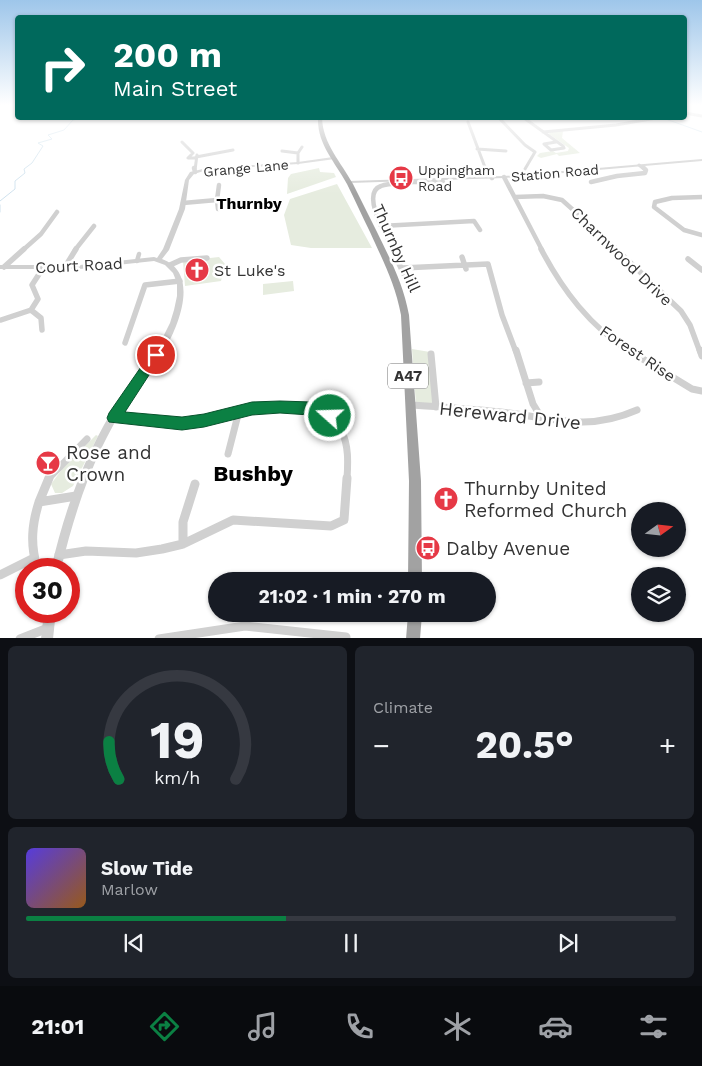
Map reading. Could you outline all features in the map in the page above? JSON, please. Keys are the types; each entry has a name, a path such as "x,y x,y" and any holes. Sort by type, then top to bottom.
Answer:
{"highway":[{"name":"Thurnby Hill","path":"322,135 400,276 401,294 406,315 412,405 415,480 415,572"},
{"path":"413,638 414,622"}],"street":[{"path":"473,135 479,156 492,178"},
{"path":"515,135 525,145 539,151 564,148 547,135"},
{"path":"182,142 192,152"},
{"path":"552,150 544,144 556,142"},
{"path":"298,163 298,153 302,147"},
{"path":"478,149 500,149 506,151"},
{"path":"192,152 188,158 233,150"},
{"path":"282,151 298,153"},
{"path":"526,168 539,151"},
{"path":"186,159 188,153 192,152"},
{"path":"195,172 194,165 197,156"},
{"name":"Grange Lane","path":"158,260 166,250 183,203 187,180 195,172 334,158"},
{"path":"533,158 539,159"},
{"name":"Station Road","path":"381,226 374,212 372,200 374,191 380,186 409,182 492,178 702,160"},
{"path":"591,182 617,176 645,174 646,170 640,164"},
{"name":"Forest Rise","path":"504,177 556,275 601,331 692,389 702,391"},
{"name":"Station Road","path":"351,187 378,180"},
{"name":"Station Road","path":"351,187 378,180 443,182"},
{"path":"218,208 219,185"},
{"name":"Charnwood Drive","path":"515,197 549,196 562,199 681,311 690,325 702,356"},
{"path":"702,197 663,200 655,202 654,207 684,230 702,235"},
{"path":"183,203 217,200"},
{"path":"2,267 41,234 57,212"},
{"path":"472,214 480,230"},
{"path":"412,291 400,276 402,268 381,226 474,221"},
{"path":"65,267 70,256 80,246 94,226"},
{"path":"137,261 139,254"},
{"path":"462,257 465,266"},
{"path":"170,265 180,260 207,258"},
{"path":"688,259 702,270"},
{"path":"58,558 76,496 96,450 114,418 167,337 180,296 180,280 177,271 170,265 158,260"},
{"name":"Court Road","path":"2,267 43,268 158,260"},
{"path":"402,268 488,264 502,315 533,404 541,418"},
{"path":"1,320 31,310 38,299 32,285 43,268"},
{"path":"125,343 145,285 180,280"},
{"path":"31,310 41,318 42,330"},
{"path":"431,354 436,407"},
{"path":"526,382 540,382"},
{"name":"Hereward Drive","path":"412,405 500,412 573,424 601,423 622,418 637,410"},
{"path":"59,555 86,551 136,553 183,544 233,520 331,526 344,520 347,450 345,439 336,422 320,412 311,409 280,407 239,411 204,420 182,423 114,418"},
{"path":"228,454 239,411"},
{"path":"34,558 32,528 47,480 87,439"},
{"path":"183,544 183,522 195,484"},
{"path":"39,502 76,496"},
{"path":"0,575 15,568"},
{"path":"159,638 245,626 346,637"},
{"path":"20,638 48,633"}],"shaded area":[{"path":"550,135 562,135 562,138 580,153 559,156 557,154 541,158 537,156 540,153 568,151 569,148"},
{"path":"319,168 320,172 334,173 336,177 287,194 288,178 291,174"},
{"path":"337,184 372,248 311,248 291,245 284,215 290,199"},
{"path":"219,257 225,264 221,281 185,286 183,261"},
{"path":"293,281 294,291 263,295 263,284"},
{"path":"412,349 430,352 436,407 416,405"},
{"path":"96,435 98,436 73,486 62,493 55,493 51,484 63,468"}],"building":[{"name":"St Luke's","path":"206,264 204,275 199,275 198,279 192,280 193,275 188,276 190,265"}],"waterway":[{"path":"0,201 15,189 15,181 25,173 24,169 32,163 43,146 38,143 52,139 49,135"},
{"path":"0,205 0,212"}],"place":[{"name":"Uppingham Road","path":"401,178"},
{"name":"St Luke's","path":"197,270"},
{"name":"Rose and Crown","path":"48,463"},
{"name":"Thurnby United Reformed Church","path":"446,499"},
{"name":"Dalby Avenue","path":"428,548"}],"district":[{"name":"Thurnby","path":"249,203"},
{"name":"Bushby","path":"253,473"}],"route":[{"path":"156,355 114,418 182,423 204,420 239,411 280,407 311,409 330,416"}]}
